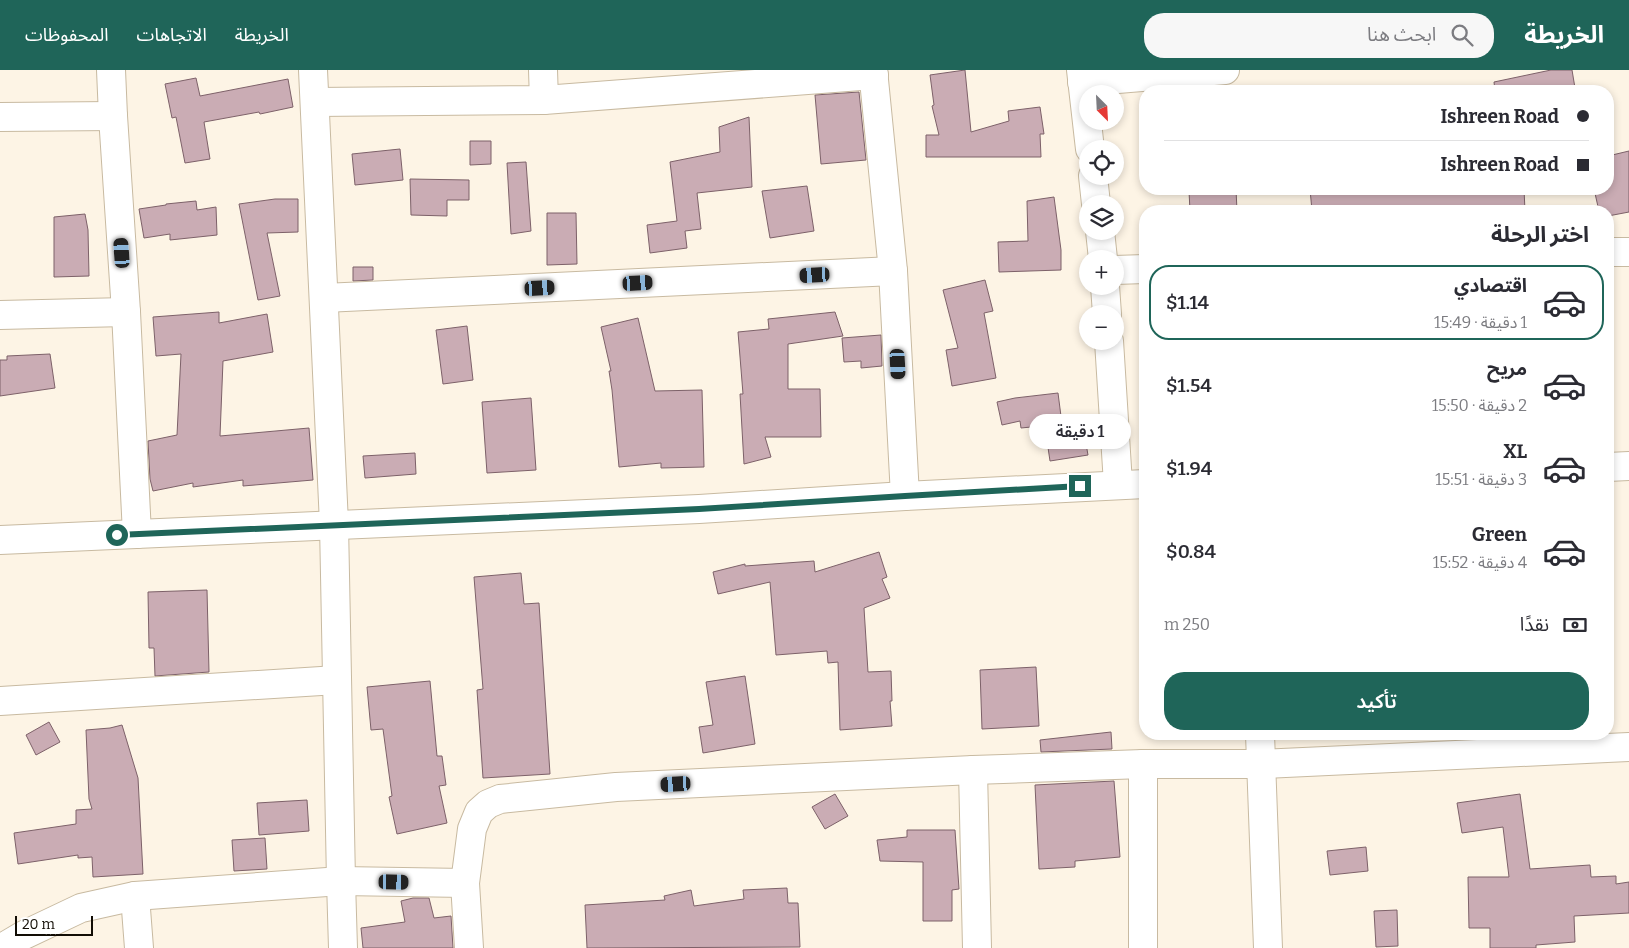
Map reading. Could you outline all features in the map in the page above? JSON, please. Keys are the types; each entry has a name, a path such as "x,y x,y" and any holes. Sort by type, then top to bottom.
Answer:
{"street":[{"path":"111,70 137,534"},
{"path":"314,70 334,524 344,948"},
{"path":"542,70 544,100"},
{"path":"1089,140 1082,76 1226,70"},
{"path":"315,102 544,100 874,73 893,271 905,496"},
{"path":"0,117 113,116"},
{"path":"1614,252 1629,252"},
{"path":"1124,270 1139,269"},
{"path":"324,298 893,271"},
{"path":"0,315 126,312"},
{"path":"1110,350 1118,484"},
{"path":"1614,467 1629,466"},
{"path":"0,540 699,509 1139,484"},
{"path":"0,701 337,680"},
{"path":"1260,740 1268,948"},
{"path":"469,948 466,883 472,829 479,812 488,804 500,799 616,787 973,770 1143,764 1262,764 1629,747"},
{"path":"1143,764 1143,948"},
{"path":"973,770 977,948"},
{"path":"2,948 22,936 81,908 135,896 341,881 466,883"},
{"path":"135,896 139,948"}],"building":[{"path":"965,70 971,132 1009,121 1008,111 1040,107 1044,134 1040,134 1041,157 926,157 926,135 939,135 932,106 934,105 930,75"},
{"path":"1551,70 1572,70 1574,85 1494,85 1494,82"},
{"path":"196,78 200,96 288,79 293,107 204,122 210,159 185,163 176,117 172,118 165,84"},
{"path":"859,92 866,160 821,164 815,95"},
{"path":"749,117 752,187 697,193 701,229 685,231 687,248 650,253 647,225 677,221 670,162 720,152 719,127"},
{"path":"470,141 491,141 491,164 470,165"},
{"path":"400,149 403,180 355,185 352,154"},
{"path":"1629,151 1629,212 1614,215 1614,205 1598,205 1595,195 1614,195 1614,155"},
{"path":"526,162 531,231 511,234 507,163"},
{"path":"410,179 469,180 469,200 447,200 447,216 411,215"},
{"path":"807,186 814,231 770,238 762,191"},
{"path":"1189,195 1236,195 1237,205 1190,205"},
{"path":"1311,195 1524,195 1525,205 1311,205"},
{"path":"1054,197 1061,250 1061,270 999,272 998,242 1028,241 1027,201"},
{"path":"275,199 298,199 298,232 267,233 280,296 258,300 239,204"},
{"path":"196,201 197,210 216,207 217,235 170,240 170,234 144,238 139,209"},
{"path":"547,213 576,213 577,264 547,265"},
{"path":"85,214 88,230 89,276 54,277 54,217"},
{"path":"353,267 373,267 373,280 353,281"},
{"path":"985,280 993,311 984,313 996,378 952,386 946,350 958,348 943,290"},
{"path":"219,312 219,323 267,314 273,352 223,361 220,436 309,428 313,480 243,486 243,480 193,487 193,483 153,491 150,479 148,441 177,435 181,354 156,356 153,317"},
{"path":"835,312 843,336 788,344 788,389 820,389 821,437 765,437 771,457 744,464 740,394 743,394 738,332 769,329 768,319"},
{"path":"638,318 655,391 702,390 704,467 661,468 661,463 619,467 609,371 611,371 601,327"},
{"path":"467,326 473,380 443,384 436,330"},
{"path":"881,335 882,366 861,368 861,361 844,362 842,338"},
{"path":"50,354 55,388 0,396 0,360 7,360 7,356"},
{"path":"1058,393 1062,424 1021,428 1020,421 1002,425 997,402"},
{"path":"531,398 536,470 487,473 482,402"},
{"path":"1083,427 1088,455 1050,461 1046,434"},
{"path":"415,453 416,474 365,478 363,456"},
{"path":"879,552 887,577 882,579 890,598 864,608 868,672 891,671 892,701 890,701 892,726 840,730 838,662 828,663 827,651 776,655 770,582 718,594 713,572 745,564 745,566 814,561 815,572"},
{"path":"521,573 524,604 539,603 550,774 483,778 477,690 483,689 474,577"},
{"path":"207,590 209,672 155,676 154,648 149,648 148,592"},
{"path":"1036,667 1039,726 982,729 980,670"},
{"path":"745,676 755,744 703,753 699,727 713,725 706,682"},
{"path":"430,681 437,756 442,756 446,785 439,786 447,823 397,834 389,797 392,796 383,729 371,730 367,687"},
{"path":"49,722 60,742 36,755 26,735"},
{"path":"122,725 138,778 143,874 93,877 92,857 78,858 78,855 18,864 14,833 76,824 76,810 92,809 89,799 86,730"},
{"path":"1111,732 1112,749 1041,752 1040,740"},
{"path":"1114,781 1120,857 1075,861 1075,867 1039,869 1035,785"},
{"path":"835,794 848,816 825,829 812,807"},
{"path":"1520,794 1530,869 1590,865 1591,877 1616,876 1616,884 1629,882 1629,913 1574,916 1575,942 1536,945 1536,948 1490,948 1490,928 1469,928 1468,877 1509,877 1503,827 1462,833 1457,803"},
{"path":"307,800 309,831 259,835 257,803"},
{"path":"907,830 955,830 959,889 952,890 952,921 923,921 923,862 880,861 877,840 907,837"},
{"path":"265,838 267,869 234,871 232,840"},
{"path":"1366,847 1368,871 1330,875 1327,851"},
{"path":"787,888 788,903 798,903 800,947 587,948 585,905 665,900 664,896 691,890 694,906 744,899 743,890"},
{"path":"413,898 429,898 434,918 451,916 453,948 363,948 361,928 405,922 401,901"},
{"path":"1397,910 1398,946 1376,947 1374,911"}],"route":[{"path":"117,535 699,509 1080,486"}]}
